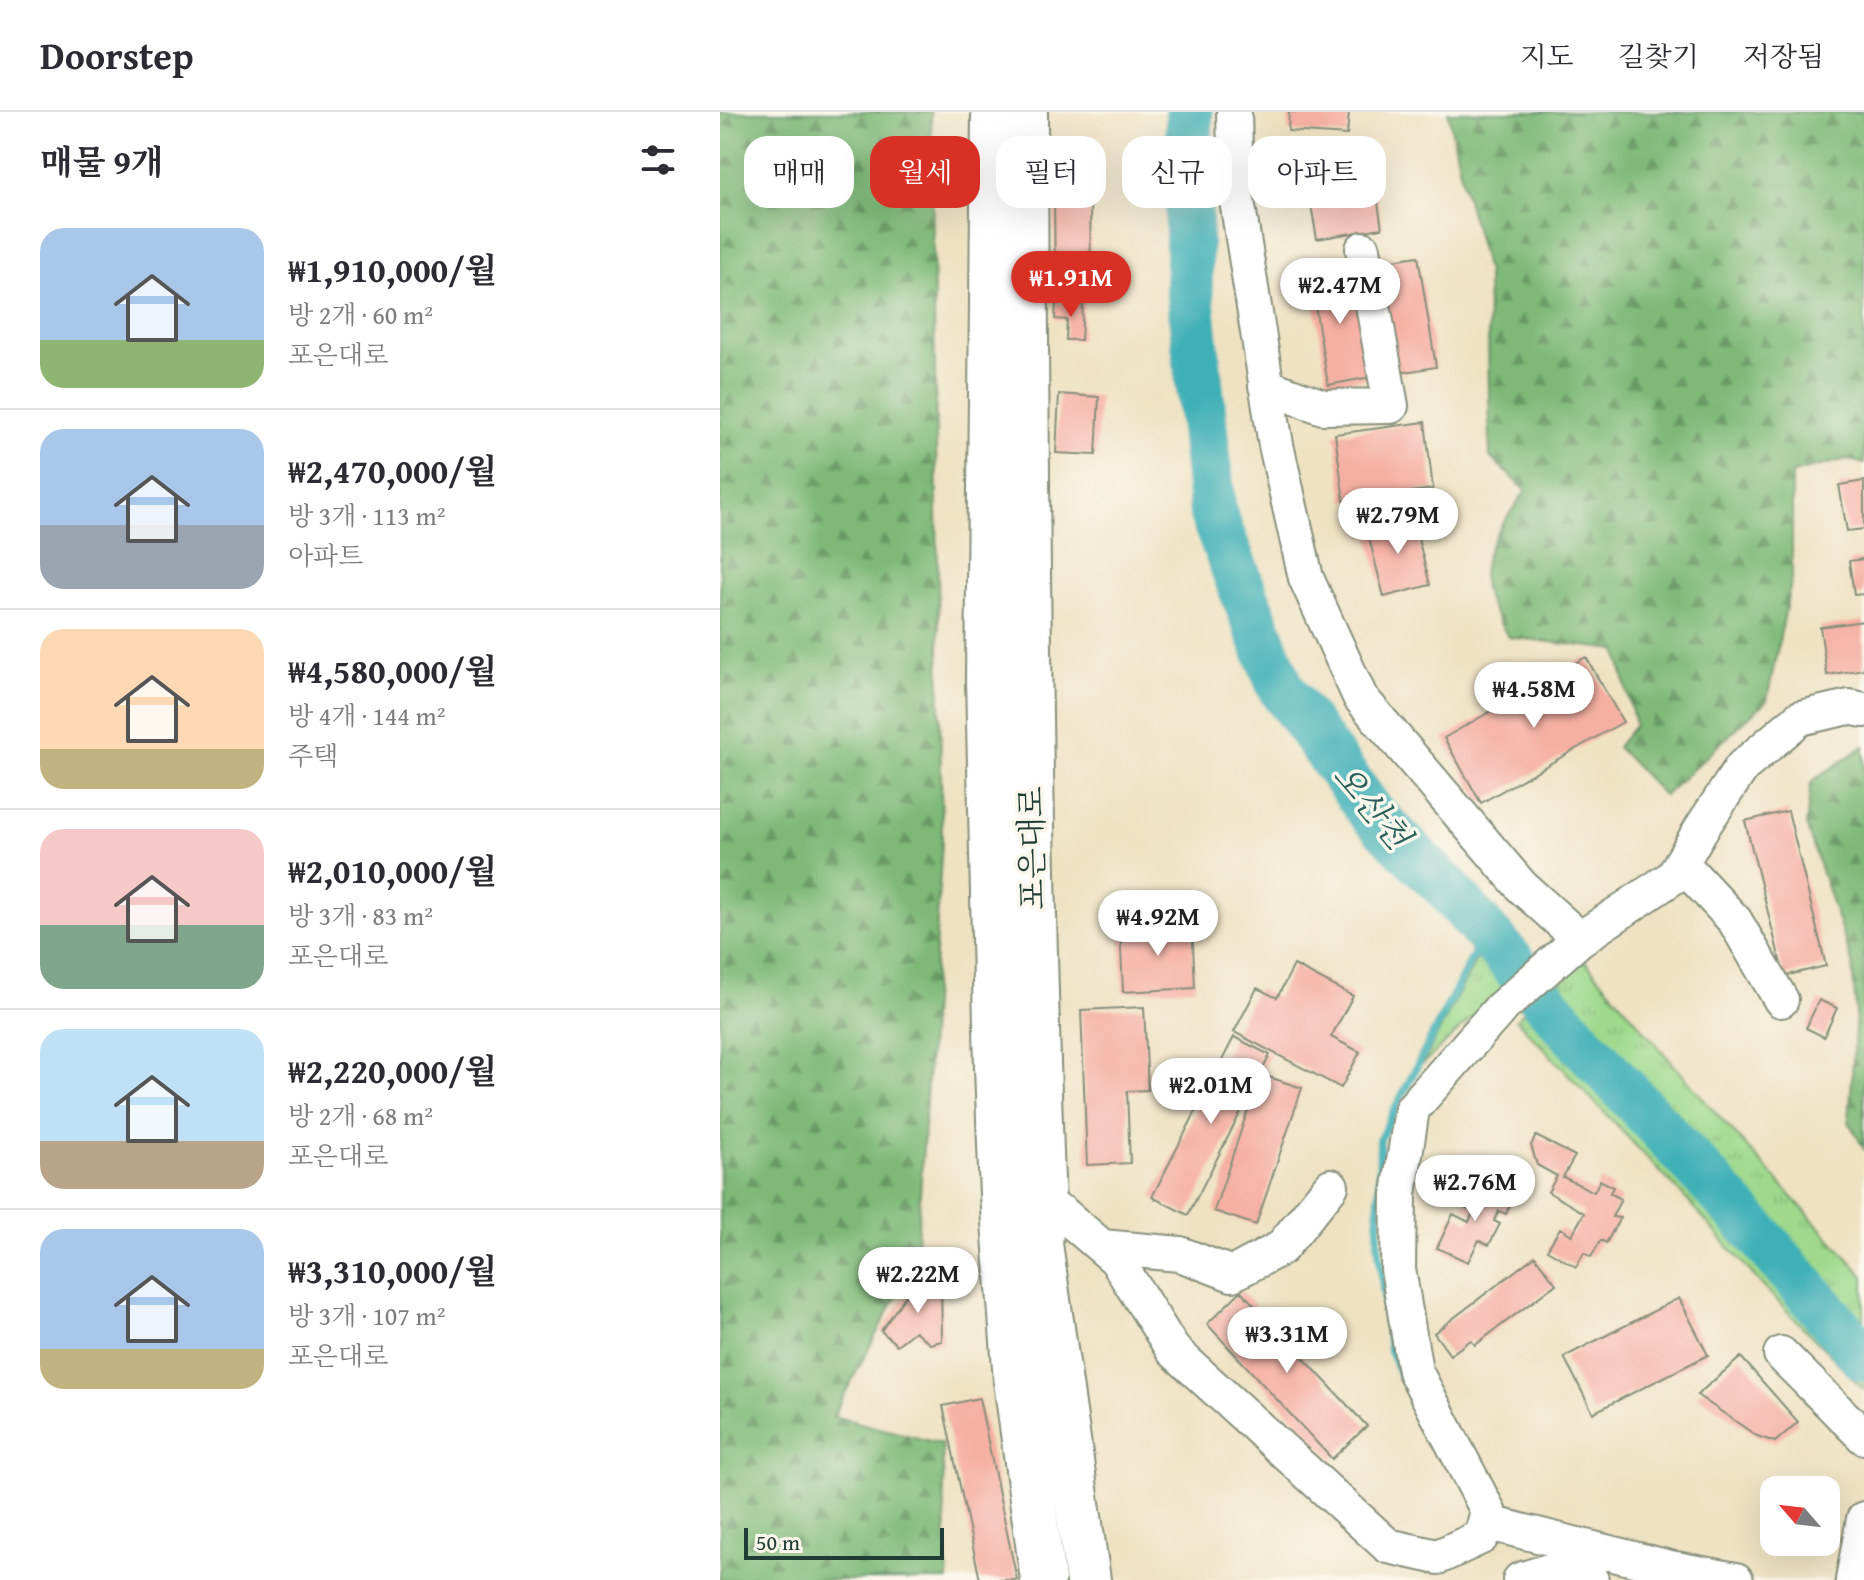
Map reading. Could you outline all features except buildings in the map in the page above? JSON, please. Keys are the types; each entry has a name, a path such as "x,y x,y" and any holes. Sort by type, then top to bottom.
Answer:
{"highway":[{"path":"973,112 992,357"},
{"name":"포은대로","path":"994,112 988,679 998,1100 1016,1381 1043,1580"},
{"name":"포은대로","path":"1025,112 1026,520 1034,969 1043,1207 1040,1244 1088,1580"}],"street":[{"path":"1234,112 1236,194 1276,445 1306,578 1360,697 1522,887 1579,940"},
{"path":"1266,386 1323,407 1391,406 1363,249"},
{"path":"1043,1207 1062,1213 1116,1259 1173,1350 1388,1546 1436,1568 1438,1557 1481,1537 1487,1517 1415,1371 1398,1269 1399,1194 1412,1109 1501,1008 1579,940 1673,877 1742,767 1800,718 1849,707 1864,710"},
{"path":"1681,863 1735,921 1781,1000"},
{"path":"1102,1247 1180,1254 1232,1274 1281,1248 1331,1186"},
{"path":"1781,1354 1864,1437"},
{"path":"1487,1517 1670,1568 1736,1580"},
{"path":"1853,1580 1864,1519"},
{"path":"1520,1580 1555,1569 1591,1580"}],"green space":[{"path":"720,112 931,112 931,136 870,136 870,208 932,208 942,841 916,1259 833,1416 942,1444 948,1580 720,1580"},
{"path":"1448,112 1864,112 1864,464 1847,459 1792,473 1792,578 1767,700 1664,796 1617,747 1635,725 1617,650 1508,637 1487,598 1483,583 1487,555 1501,527 1526,490 1490,457 1487,272 1463,185"},
{"path":"1864,746 1864,1149 1849,1122 1856,1013 1852,963 1806,825 1811,782"},
{"path":"1487,939 1517,975 1422,1065"},
{"path":"1584,960 1706,1102 1864,1276 1864,1346 1549,992"},
{"path":"1534,1003 1756,1239 1864,1366 1864,1390 1762,1285 1689,1202 1516,1019"}],"waterway":[{"name":"오산천","path":"1189,112 1189,286 1213,514 1281,688 1372,814 1448,889 1587,1049 1759,1235 1864,1357"},
{"path":"1401,1376 1390,1350 1378,1242 1380,1139 1485,932"},
{"path":"1415,1407 1431,1438"}]}
